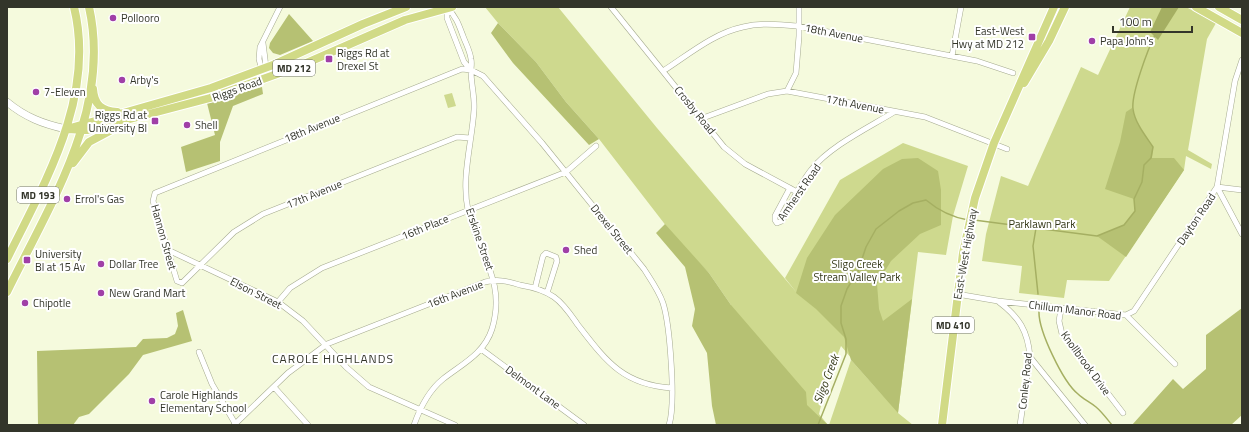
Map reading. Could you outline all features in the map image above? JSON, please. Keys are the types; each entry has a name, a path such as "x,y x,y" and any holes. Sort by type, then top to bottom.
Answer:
{"main road":[{"name":"MD 193","path":"7,260 40,190 66,129 75,97 79,67 79,37 74,7"},
{"name":"MD 193","path":"7,292 62,178 84,123 92,80 94,40 89,7"},
{"name":"Riggs Road","path":"66,129 211,88 263,68 406,7"},
{"name":"Riggs Road","path":"7,102 22,114 37,122 81,131 132,120 210,98 302,65 405,20 448,7"},
{"name":"East-West Highway","path":"1018,92 1025,71 1054,7"},
{"name":"East-West Highway","path":"942,425 957,294 968,226 972,211 994,143 1018,92 1049,40 1065,7"},
{"path":"1196,7 1242,34"},
{"path":"1219,7 1242,20"},
{"path":"92,80 94,97 99,106 107,111 122,113"},
{"path":"62,178 89,142 132,120"}],"street":[{"path":"267,78 263,68 263,43 280,7"},
{"path":"448,7 456,16 472,60 471,70"},
{"name":"Drexel Street","path":"448,7 447,18 464,62 471,70 483,76 566,172 644,269 660,295 666,313 672,388 672,412 669,425"},
{"name":"Crosby Road","path":"611,7 731,153 753,168 797,192"},
{"path":"787,91 796,73 799,7"},
{"path":"952,56 961,7"},
{"name":"18th Avenue","path":"663,71 718,36 736,29 770,24 798,26 983,62 1013,73"},
{"name":"Dayton Road","path":"1126,315 1134,311 1217,187 1235,81 1242,60"},
{"name":"18th Avenue","path":"155,193 462,69 471,70"},
{"name":"Erskine Street","path":"414,425 420,410 434,389 442,380 467,362 481,349 488,339 495,319 496,300 494,280 491,268 468,210 467,182 474,104 471,70"},
{"name":"17th Avenue","path":"703,118 768,94 787,91 936,120 1007,149"},
{"name":"Amherst Road","path":"790,188 775,216 776,222 782,221 797,192 818,163 835,149 894,112"},
{"name":"17th Avenue","path":"177,281 182,283 234,232 263,214 457,137 470,138"},
{"name":"16th Place","path":"278,302 290,288 310,274 322,268 566,172 596,146"},
{"path":"1217,187 1242,190"},
{"path":"1217,187 1242,234"},
{"name":"Hannon Street","path":"155,193 153,201 177,281"},
{"name":"Elson Street","path":"168,250 278,302 303,321 327,344 346,367 369,387 455,425"},
{"path":"535,288 543,256 546,253 550,253 556,257 557,261 547,293"},
{"name":"16th Avenue","path":"235,425 302,362 327,344 484,282 494,280 501,280 535,288 547,293 560,302 599,352 617,370 646,384 672,388"},
{"name":"Chillum Manor Road","path":"957,294 1061,309 1126,315 1174,364"},
{"name":"Conley Road","path":"998,301 1010,311 1022,325 1028,340 1030,357 1020,425"},
{"name":"Knollbrook Drive","path":"1061,309 1059,321 1062,334 1123,413"},
{"name":"Delmont Lane","path":"481,349 584,425"},
{"path":"199,352 212,384 235,425"},
{"path":"1030,357 1084,425"},
{"path":"274,387 308,425"}],"green space":[{"path":"485,7 558,7 657,128 797,293 785,278 840,180 903,143 968,166 953,216 946,255 918,252 898,413 913,425 829,425 851,360 885,398 841,346 827,381 819,414 828,425 716,425 731,305 709,273 677,240 599,139 566,102 536,62 498,23"},
{"name":"Parklawn Park","path":"1130,7 1186,7 1216,23 1207,39 1188,150 1212,164 1211,169 1186,156 1184,170 1109,281 1067,280 1064,298 1019,293 1022,266 982,261 986,234 1001,176 1028,186 1081,67 1098,75"},
{"path":"289,14 313,41 280,55 273,53 269,48 270,43"},
{"path":"498,23 536,62 566,102 599,139 589,145 513,63 491,33"},
{"path":"262,87 263,94 233,106 220,142 220,161 186,172 181,147 215,135 207,103"},
{"path":"452,93 456,106 448,108 444,95"},
{"path":"1132,108 1138,125 1153,147 1152,158 1174,158 1184,170 1126,257 1097,236 1124,225 1135,211 1134,199 1105,189 1120,142 1126,112"},
{"name":"Sligo Creek Stream Valley Park","path":"918,158 938,171 941,190 941,225 920,234 891,261 877,284 879,309 883,321 912,299 898,413 851,360 844,337 816,309 796,293 807,258 835,215 883,169 902,159"},
{"path":"665,224 709,273 731,305 806,392 807,405 828,425 716,425 712,406 707,353 692,326 695,309 685,267 656,233"},
{"path":"1242,308 1242,415 1231,425 1132,425 1173,379 1183,389 1206,369 1206,335"},
{"path":"183,310 192,341 143,355 129,374 89,414 79,417 73,425 38,425 37,351 136,347 143,339 167,338 175,334 178,326 176,313"}],"shaded area":[{"path":"1162,7 1179,7 1158,40 1150,32"}],"waterway":[{"name":"Sligo Creek","path":"974,220 1097,236 1124,225 1135,211 1134,199 1142,182 1144,165 1151,158 1153,147 1136,119 1133,109 1133,102 1148,50 1155,35"},
{"name":"Sligo Creek","path":"818,425 846,354 846,339 841,323 841,306 847,289 858,271 866,247 876,229 899,211 913,203 926,200 946,213 968,220"},
{"path":"1036,228 1033,246 1038,294"},
{"path":"1039,311 1040,320 1047,342 1065,379 1078,394 1094,405 1112,425"}],"place":[{"name":"Pollooro","path":"113,18"},
{"name":"East-West Hwy at MD 212","path":"1032,37"},
{"name":"Papa John's","path":"1092,41"},
{"name":"Riggs Rd at Drexel St","path":"329,59"},
{"name":"Arby's","path":"122,80"},
{"name":"7-Eleven","path":"36,92"},
{"name":"Riggs Rd at University Bl","path":"155,121"},
{"name":"Shell","path":"187,125"},
{"name":"Errol's Gas","path":"67,199"},
{"name":"Shed","path":"566,250"},
{"name":"University Bl at 15 Av","path":"27,260"},
{"name":"Dollar Tree","path":"101,264"},
{"name":"New Grand Mart","path":"101,293"},
{"name":"Chipotle","path":"25,303"},
{"name":"Carole Highlands Elementary School","path":"152,401"}],"district":[{"name":"CAROLE HIGHLANDS","path":"333,358"}]}
